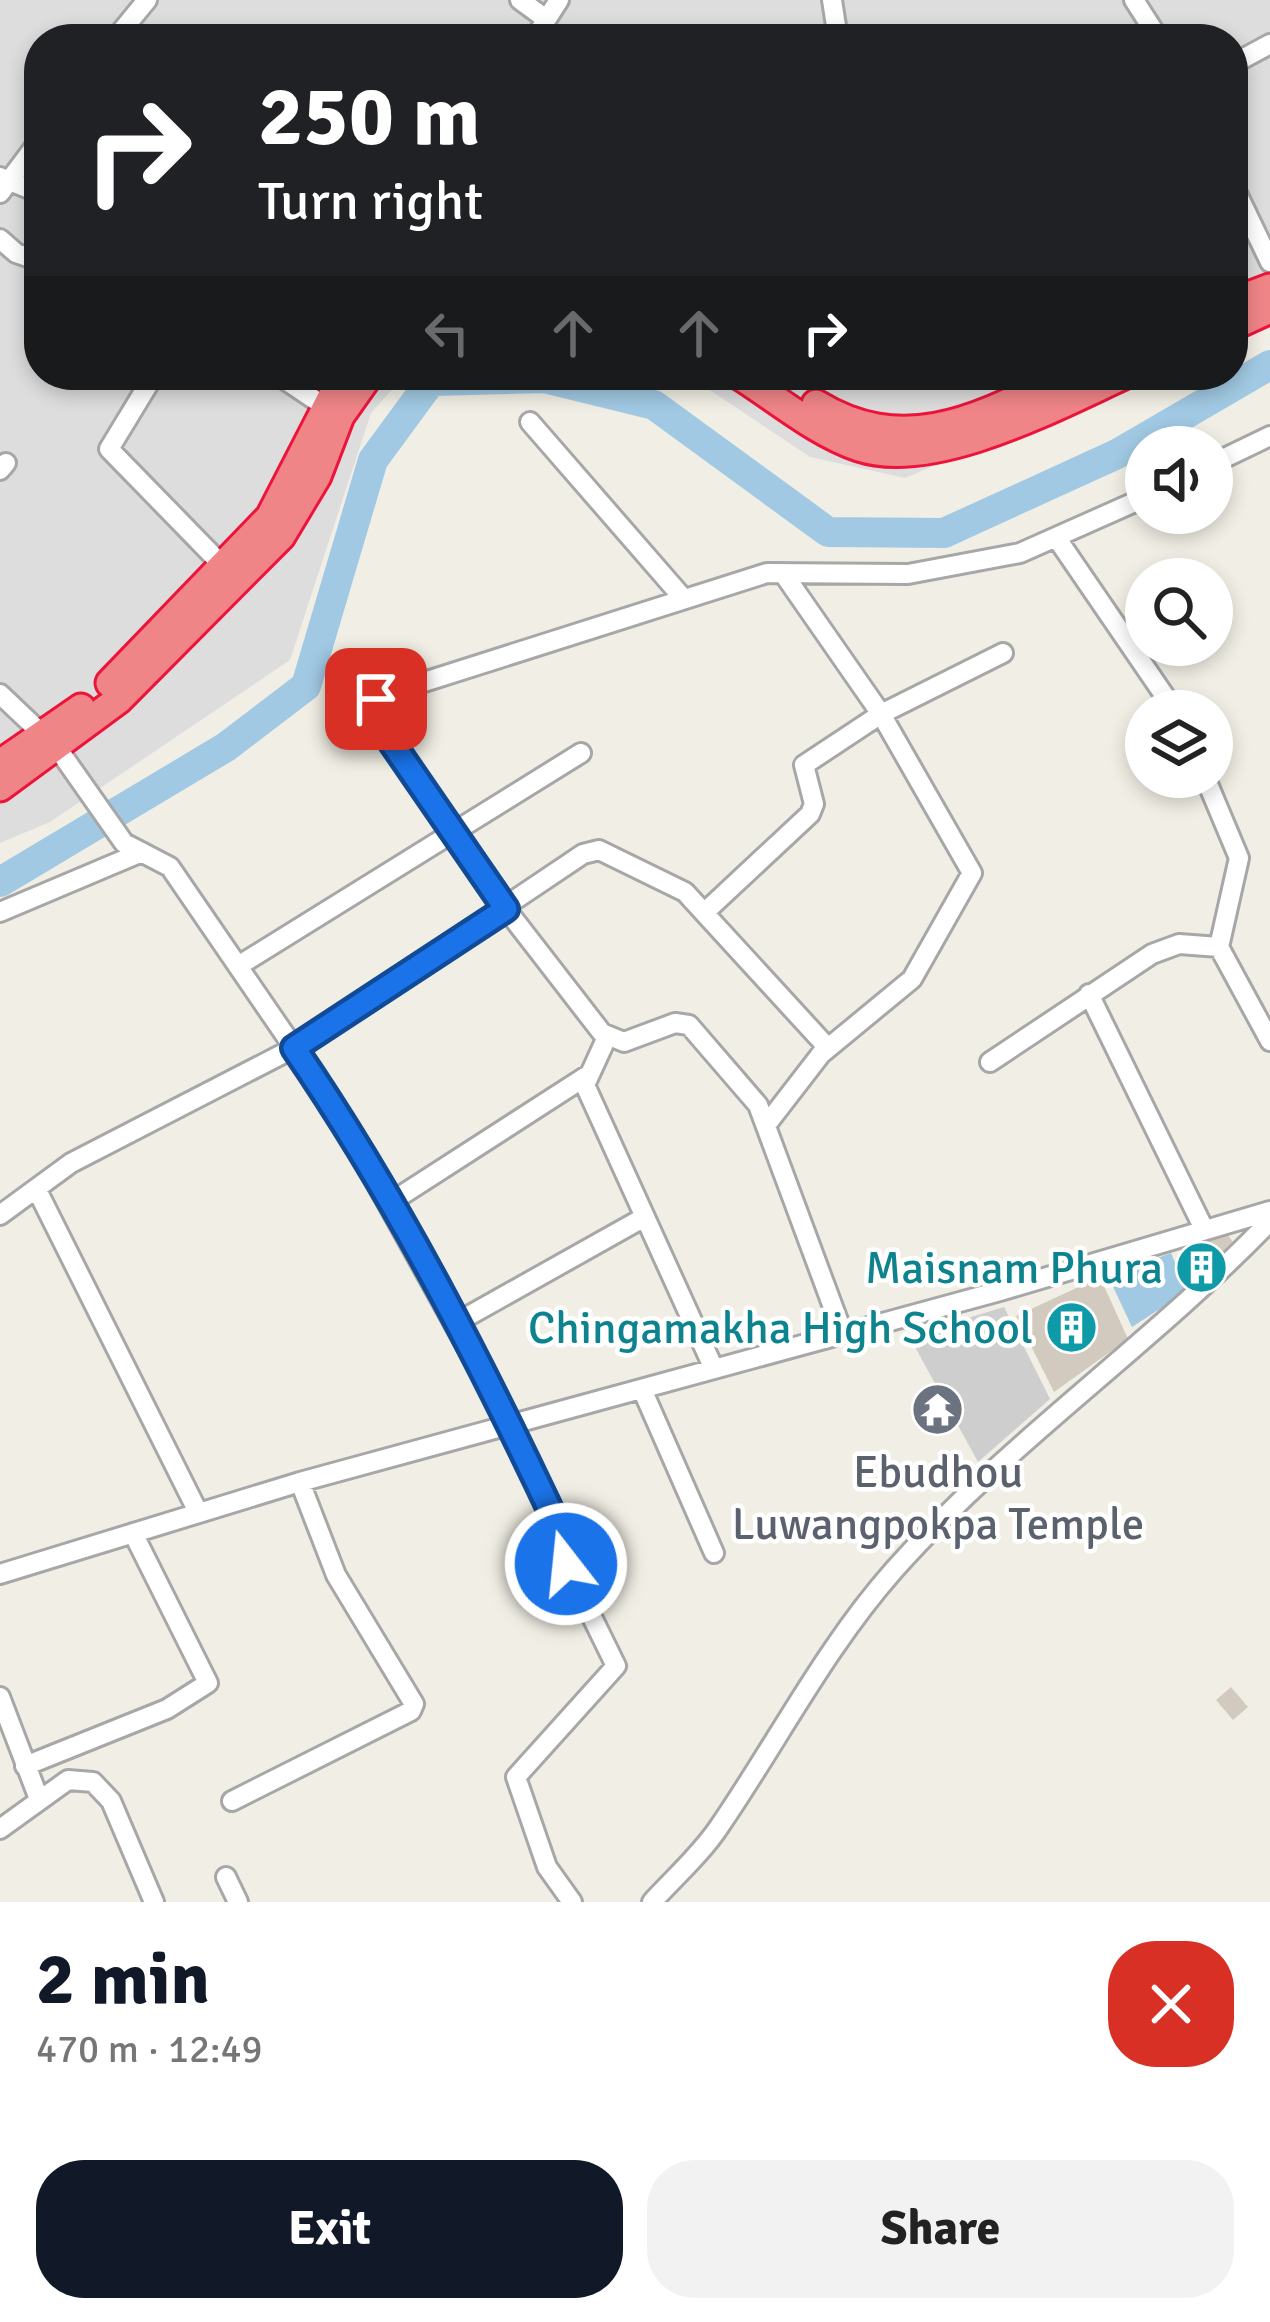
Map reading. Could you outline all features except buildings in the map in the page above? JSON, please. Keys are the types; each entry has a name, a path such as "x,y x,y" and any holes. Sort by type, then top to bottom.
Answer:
{"highway":[{"path":"0,764 50,742 158,664 281,536 309,494 340,390"},
{"path":"0,787 225,568 286,494 332,412 354,390"},
{"path":"763,390 849,443 886,453 957,443 1087,390"},
{"path":"795,390 837,417 898,434 962,419 1028,390"}],"street":[{"path":"127,24 146,0"},
{"path":"520,0 546,19"},
{"path":"543,24 559,0"},
{"path":"2,185 24,159"},
{"path":"1248,216 1270,262"},
{"path":"0,239 24,256"},
{"path":"0,271 16,253"},
{"path":"145,390 109,449 225,568"},
{"path":"300,390 332,412"},
{"path":"530,422 683,598"},
{"path":"1233,454 1270,436"},
{"path":"843,1334 758,1105 689,1025 675,1023 624,1042 607,1037 450,831 374,717 376,699 683,598 783,573 908,574 983,562 1058,540 1125,507"},
{"path":"1058,540 1161,690"},
{"path":"767,1124 828,1048 911,980 972,873 881,714 783,573"},
{"path":"705,913 810,814 814,804 804,764 881,714 1003,653"},
{"path":"0,694 50,742 133,848 170,867 294,1048 388,1204 510,1425 570,1552 566,1564 616,1666 516,1777 547,1867 572,1902"},
{"path":"238,966 580,753"},
{"path":"1214,798 1239,858 1219,946 1270,1041"},
{"path":"0,912 133,848"},
{"path":"0,1215 71,1163 294,1048 583,854 599,850 672,881 828,1048"},
{"path":"990,1062 1170,946 1219,946"},
{"path":"1089,994 1204,1229"},
{"path":"388,1204 585,1077 607,1037"},
{"path":"585,1077 643,1218 714,1369"},
{"path":"37,1190 198,1512"},
{"path":"0,1574 301,1482 843,1334 1270,1210"},
{"path":"454,1324 643,1218"},
{"path":"652,1902 717,1832 840,1635 896,1568 1029,1433 1199,1294 1270,1221"},
{"path":"642,1389 714,1553"},
{"path":"232,1801 410,1711 414,1704 335,1575 301,1482"},
{"path":"25,1766 166,1709 208,1683 133,1533"},
{"path":"0,1696 39,1799"},
{"path":"0,1829 68,1780 82,1779 104,1790 154,1902"},
{"path":"226,1877 238,1902"}],"shaded area":[{"path":"0,0 1270,0 1270,325 1248,334 1248,24 24,24 24,390 392,390 371,413 290,660 50,822 0,843"},
{"path":"710,390 1114,390 905,478 810,457"},
{"path":"1004,1307 1050,1399 978,1462 909,1336"}],"water":[{"path":"1171,1253 1187,1291 1132,1327 1108,1276"}],"waterway":[{"path":"1248,378 1270,365"},
{"path":"0,882 226,747 306,686 373,460 424,390"},
{"path":"593,390 654,405 828,532 944,533 1117,454 1227,390"}],"place":[{"name":"Maisnam Phura","path":"1202,1267"},
{"name":"Chingamakha High School","path":"1072,1327"},
{"name":"Ebudhou Luwangpokpa Temple","path":"938,1410"}],"route":[{"path":"376,699 371,711 374,717 506,909 294,1048 333,1105 510,1425 570,1552 566,1564"}]}
